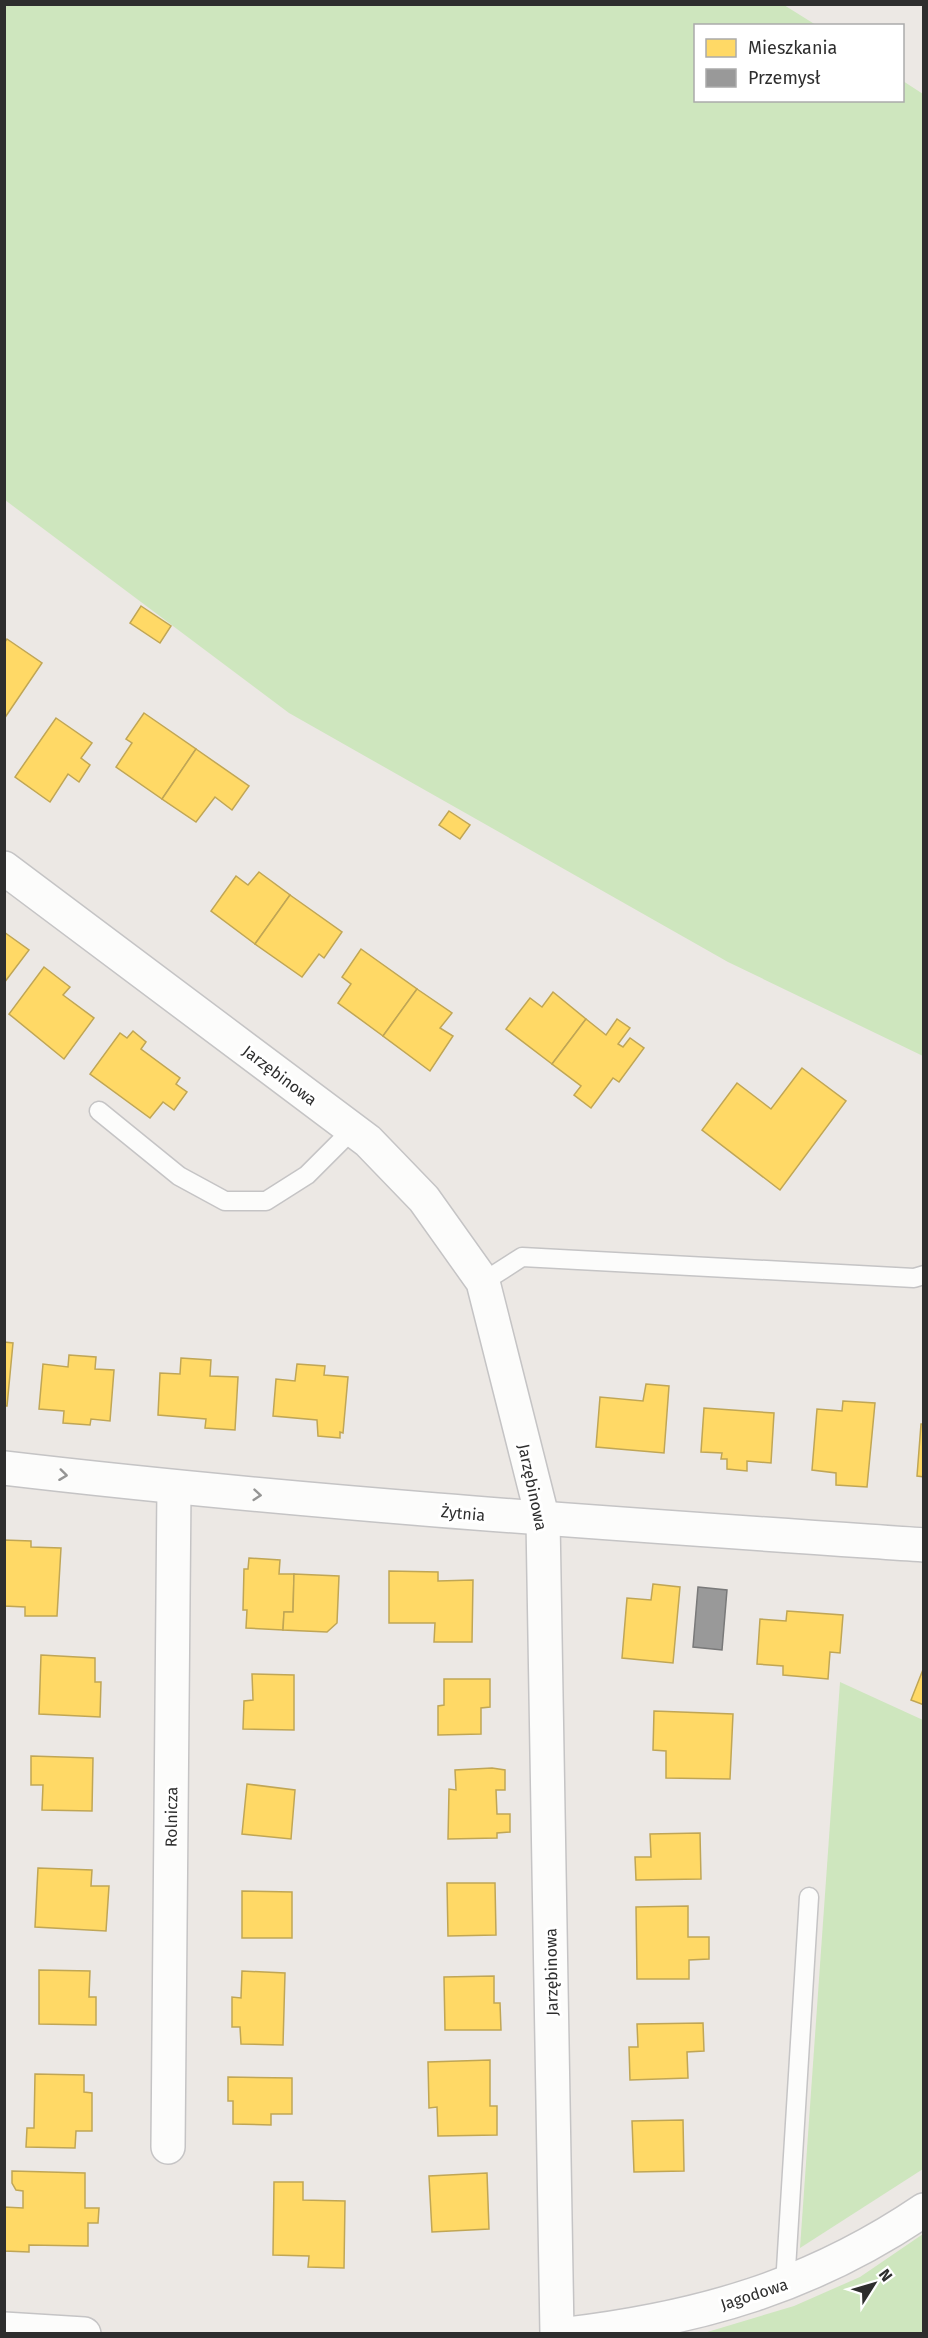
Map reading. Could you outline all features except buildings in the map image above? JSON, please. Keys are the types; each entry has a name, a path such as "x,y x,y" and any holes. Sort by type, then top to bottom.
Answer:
{"street":[{"name":"Jarzębinowa","path":"4,868 368,1141 424,1199 483,1282 543,1520 557,2334"},
{"name":"Żytnia","path":"4,1468 174,1488 543,1520 924,1545"},
{"name":"Rolnicza","path":"168,2147 174,1488"},
{"name":"Jagodowa","path":"568,2334 630,2326 701,2311 785,2285 849,2256 924,2210"},
{"path":"4,2329 84,2334"}],"lane":[{"path":"99,1111 179,1176 225,1201 266,1201 307,1175 353,1129"},
{"path":"483,1282 522,1257 914,1278 924,1275"},
{"path":"785,2285 809,1897"}],"green space":[{"path":"4,5 784,5 814,24 694,24 694,102 904,102 904,82 923,94 923,1056 728,962 289,713 5,500"},
{"path":"840,1682 923,1720 923,2169 800,2248"},
{"path":"923,2234 923,2333 704,2333 794,2306 860,2277"}]}
